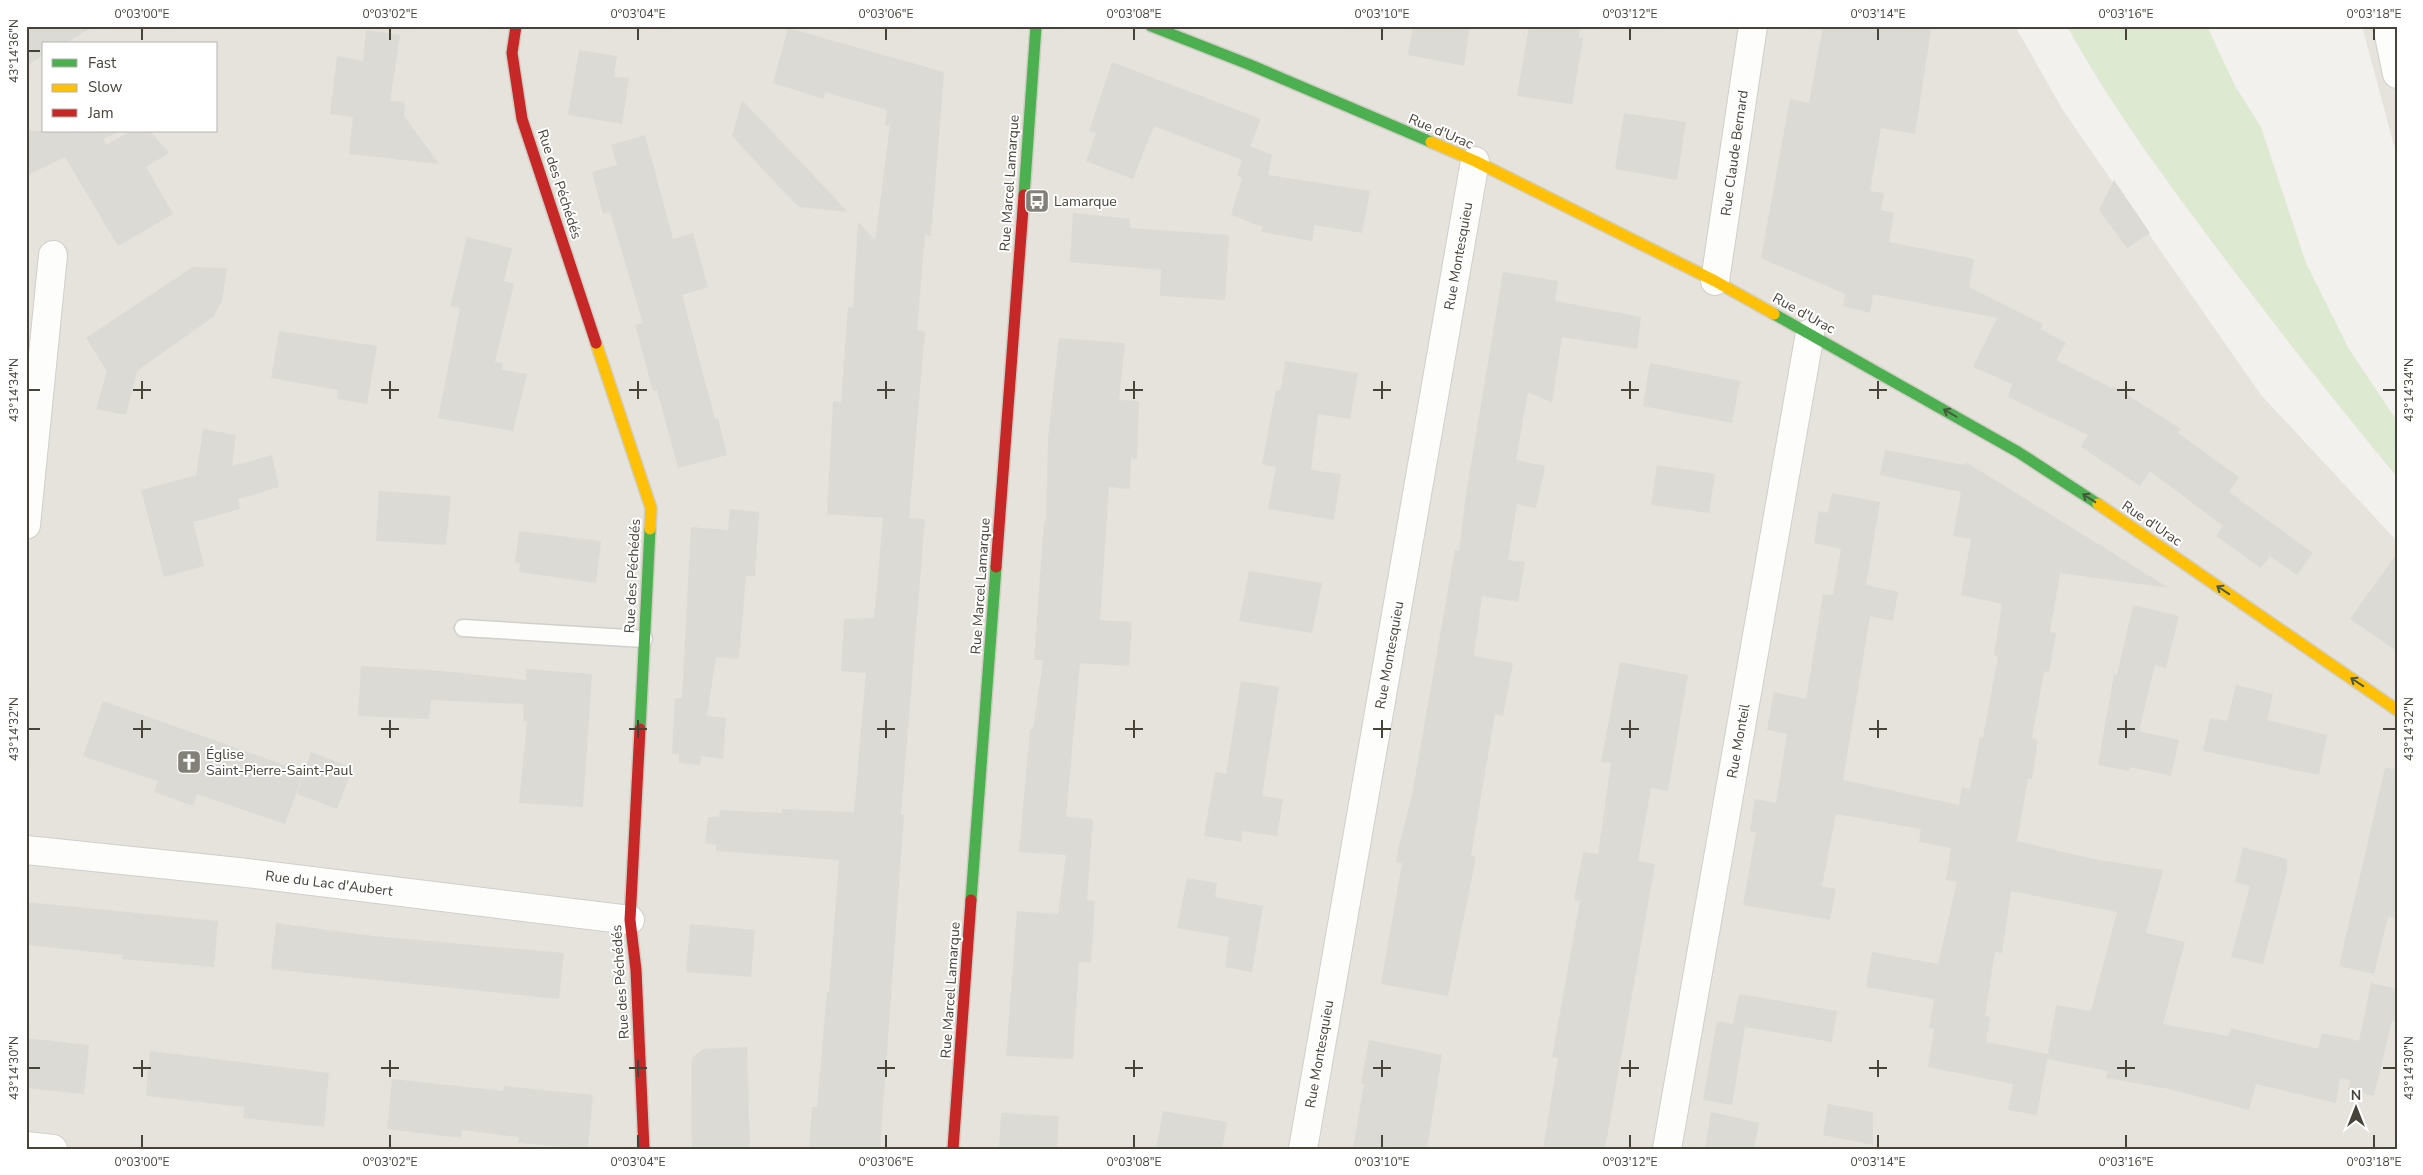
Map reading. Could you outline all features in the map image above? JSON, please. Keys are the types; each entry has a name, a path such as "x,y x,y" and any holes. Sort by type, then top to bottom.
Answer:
{"street":[{"name":"Rue des Péchédés","path":"516,26 512,53 522,119 651,508 630,920 636,970 644,1149"},
{"name":"Rue Marcel Lamarque","path":"953,1149 1036,26"},
{"name":"Rue d'Urac","path":"1151,26 1248,64 1475,162 1715,280 2026,457 2397,710"},
{"name":"Rue Claude Bernard","path":"1715,280 1753,26"},
{"path":"2387,26 2397,74"},
{"name":"Rue Montesquieu","path":"1303,1149 1475,162"},
{"path":"26,525 53,255"},
{"name":"Rue Monteil","path":"1667,1149 1810,333"},
{"name":"Rue du Lac d'Aubert","path":"26,850 238,872 630,920"},
{"path":"26,1146 53,1149"}],"lane":[{"path":"464,628 644,639"}],"shaded area":[{"path":"26,26 2015,26 2064,112 2261,395 2397,541 2397,1149 26,1149"},
{"path":"2362,26 2397,26 2397,157"}],"green space":[{"path":"2067,26 2207,26 2235,86 2261,127 2306,263 2349,349 2397,421 2397,477 2290,344 2185,206 2123,118"}],"building":[{"path":"26,26 94,26 67,42 42,42 42,56 26,66"},
{"path":"1413,26 1470,26 1464,66 1408,55"},
{"path":"1529,26 1580,26 1579,38 1583,38 1572,104 1517,96"},
{"path":"1823,26 1916,26 1931,30 1915,134 1881,128 1870,191 1884,193 1881,210 1894,213 1889,242 1974,259 1969,287 2043,324 2041,329 2066,343 2056,360 2112,388 2113,386 2181,429 2178,433 2239,477 2229,492 2313,553 2297,575 2270,556 2261,568 2216,536 2223,526 2150,471 2140,486 2081,447 2088,435 2008,397 2012,384 1973,367 1997,318 1873,294 1870,313 1843,306 1845,294 1761,258 1790,99 1809,103"},
{"path":"788,28 944,72 931,236 925,235 917,330 925,331 909,518 925,519 901,815 904,815 880,1149 809,1149 812,1107 817,1107 827,992 829,992 839,860 716,851 716,845 705,843 708,817 719,817 720,810 782,813 782,809 854,812 866,673 841,671 844,619 874,618 883,518 827,514 833,401 841,402 848,307 853,308 858,222 875,240 890,125 885,125 887,110 825,92 824,99 773,83"},
{"path":"366,30 400,35 390,101 405,102 404,116 439,164 349,154 353,117 330,114 337,56 363,61"},
{"path":"579,50 617,56 614,77 629,78 622,124 568,115"},
{"path":"1112,62 1261,119 1250,146 1272,155 1268,175 1370,191 1362,233 1314,225 1312,241 1261,232 1263,227 1231,215 1242,178 1237,175 1242,160 1154,126 1133,179 1086,161 1096,133 1089,131"},
{"path":"742,100 848,212 799,207 782,190 732,136"},
{"path":"1624,113 1686,122 1677,180 1615,169"},
{"path":"26,131 119,132 103,139 106,145 129,132 151,132 169,153 146,167 173,214 118,246 65,157 26,176"},
{"path":"645,135 673,239 693,233 708,287 682,295 715,419 718,418 727,455 678,468 657,390 653,391 635,325 643,323 610,212 603,214 592,172 617,165 611,145"},
{"path":"2114,180 2150,233 2127,248 2099,210"},
{"path":"1073,213 1130,219 1130,228 1229,235 1225,300 1160,296 1161,270 1070,262"},
{"path":"467,237 512,248 504,281 514,284 495,362 503,363 502,370 527,374 513,431 438,418 460,308 450,306"},
{"path":"193,267 227,268 222,301 213,317 137,371 126,415 96,409 107,371 86,338"},
{"path":"1503,272 1558,281 1555,301 1641,317 1637,349 1562,337 1552,403 1528,392 1516,460 1545,466 1536,508 1517,504 1508,560 1525,562 1518,602 1482,596 1474,656 1513,663 1503,716 1495,714 1471,856 1476,857 1448,996 1381,984 1402,863 1396,862 1412,795 1455,550 1459,551 1466,494"},
{"path":"279,331 377,346 367,404 337,399 338,390 271,378"},
{"path":"1059,338 1125,343 1119,400 1139,401 1137,459 1131,458 1130,489 1109,487 1100,620 1132,622 1129,666 1080,663 1066,817 1093,819 1087,900 1095,901 1091,962 1079,962 1073,1059 1006,1056 1017,911 1058,914 1066,855 1019,852 1030,729 1033,729 1043,660 1034,660 1044,521 1046,521 1048,440"},
{"path":"1285,361 1358,373 1350,419 1318,414 1311,470 1341,474 1334,520 1268,509 1276,467 1262,464 1276,390 1281,390"},
{"path":"1650,363 1740,381 1732,423 1643,406"},
{"path":"203,429 236,435 232,466 272,455 279,487 238,499 240,509 193,522 204,566 164,577 141,490 196,475"},
{"path":"1885,450 1965,465 1966,462 2169,588 2060,573 2050,632 2056,633 2049,672 2044,671 2032,738 2038,740 2032,779 2028,779 2017,841 2093,859 2163,870 2146,933 2185,942 2163,1024 2228,1036 2231,1028 2318,1049 2322,1033 2359,1041 2371,983 2397,989 2397,1022 2392,1021 2374,1096 2348,1090 2350,1080 2340,1078 2336,1103 2256,1084 2249,1110 2169,1089 2106,1078 2108,1071 2047,1059 2037,1115 2008,1110 2013,1084 1928,1067 1934,1029 1929,1028 1934,999 1866,987 1872,952 1938,964 1957,882 1946,880 1951,848 1919,842 1921,829 1836,814 1822,886 1836,889 1830,920 1743,905 1756,832 1750,831 1755,799 1776,803 1787,734 1767,730 1774,692 1806,699 1823,594 1833,595 1841,549 1814,543 1819,511 1828,513 1832,493 1880,502 1866,585 1898,592 1893,621 1870,616 1843,780 1959,805 1962,787 1970,789 1980,737 1983,737 1998,657 1994,655 2002,604 1961,595 1971,539 1953,536 1961,492 1880,475","holes":["2011,891 2117,912 2091,1011 2056,1005 2048,1054 1986,1042 1990,1017 1985,1016 1995,952 2002,953"]},
{"path":"1657,465 1715,474 1709,513 1651,505"},
{"path":"379,491 451,496 446,545 376,541"},
{"path":"730,509 759,512 755,576 746,576 739,659 716,657 707,716 726,718 723,759 701,756 700,765 679,763 679,754 672,754 675,698 682,698 691,527 728,530"},
{"path":"519,531 601,541 596,583 519,572 520,563 515,562"},
{"path":"2397,553 2397,651 2350,619"},
{"path":"1249,571 1322,583 1312,633 1239,621"},
{"path":"2133,605 2179,616 2166,668 2155,665 2139,731 2179,740 2171,776 2130,767 2129,771 2098,765 2114,674 2117,675"},
{"path":"1620,662 1688,675 1668,791 1651,788 1638,861 1655,864 1605,1149 1543,1149 1558,1058 1552,1057 1580,901 1574,900 1583,852 1598,854 1611,763 1601,762"},
{"path":"361,666 442,671 526,680 526,669 592,674 583,807 519,803 527,722 523,721 524,704 431,700 429,719 358,716"},
{"path":"1241,681 1279,687 1262,796 1283,799 1277,836 1242,831 1241,842 1204,836 1215,772 1226,774"},
{"path":"2236,685 2273,694 2267,720 2327,735 2319,775 2203,751 2210,718 2227,721"},
{"name":"Église Saint-Pierre-Saint-Paul","path":"103,701 304,772 285,824 197,794 193,806 154,792 158,781 83,756"},
{"path":"311,752 353,768 337,809 297,794"},
{"path":"2385,768 2397,769 2397,919 2388,917 2374,974 2339,966"},
{"path":"2243,847 2287,859 2287,871 2263,964 2231,957 2250,886 2235,882"},
{"path":"1187,878 1217,883 1215,897 1263,906 1252,972 1225,967 1229,937 1177,928"},
{"path":"26,902 218,921 214,967 122,959 123,955 26,945"},
{"path":"276,923 373,936 564,953 559,999 271,969"},
{"path":"690,924 755,930 751,977 686,972"},
{"path":"1739,994 1837,1011 1832,1042 1745,1027 1732,1105 1703,1100 1717,1021 1733,1024"},
{"path":"26,1038 89,1045 84,1094 26,1088"},
{"path":"1369,1040 1442,1055 1427,1149 1353,1149 1364,1084 1361,1083"},
{"path":"747,1047 750,1149 692,1149 691,1063 693,1057 703,1049"},
{"path":"150,1051 329,1073 324,1127 243,1118 244,1107 146,1096"},
{"path":"392,1079 503,1091 504,1086 593,1095 588,1149 518,1143 519,1137 462,1130 461,1138 387,1129"},
{"path":"1828,1104 1873,1112 1873,1145 1823,1135"},
{"path":"1163,1111 1227,1122 1222,1149 1156,1149"},
{"path":"1711,1112 1759,1123 1754,1149 1705,1149"},
{"path":"1001,1113 1059,1116 1057,1149 999,1149"}],"traffic: fast":[{"path":"1024,195 1036,26"},
{"path":"1151,26 1248,64 1431,142"},
{"path":"1774,314 2018,452 2098,504"},
{"path":"640,729 650,529"},
{"path":"971,900 996,567"}],"traffic: slow":[{"path":"1431,142 1475,161 1715,281 1774,314"},
{"path":"596,343 651,508 650,529"},
{"path":"2098,504 2397,710"}],"traffic: jam":[{"path":"516,26 512,53 522,119 596,343"},
{"path":"996,567 1024,195"},
{"path":"640,729 630,920 636,970 644,1149"},
{"path":"953,1149 971,900"}],"place":[{"name":"Lamarque","path":"1037,201"},
{"name":"Église Saint-Pierre-Saint-Paul","path":"189,762"}]}
